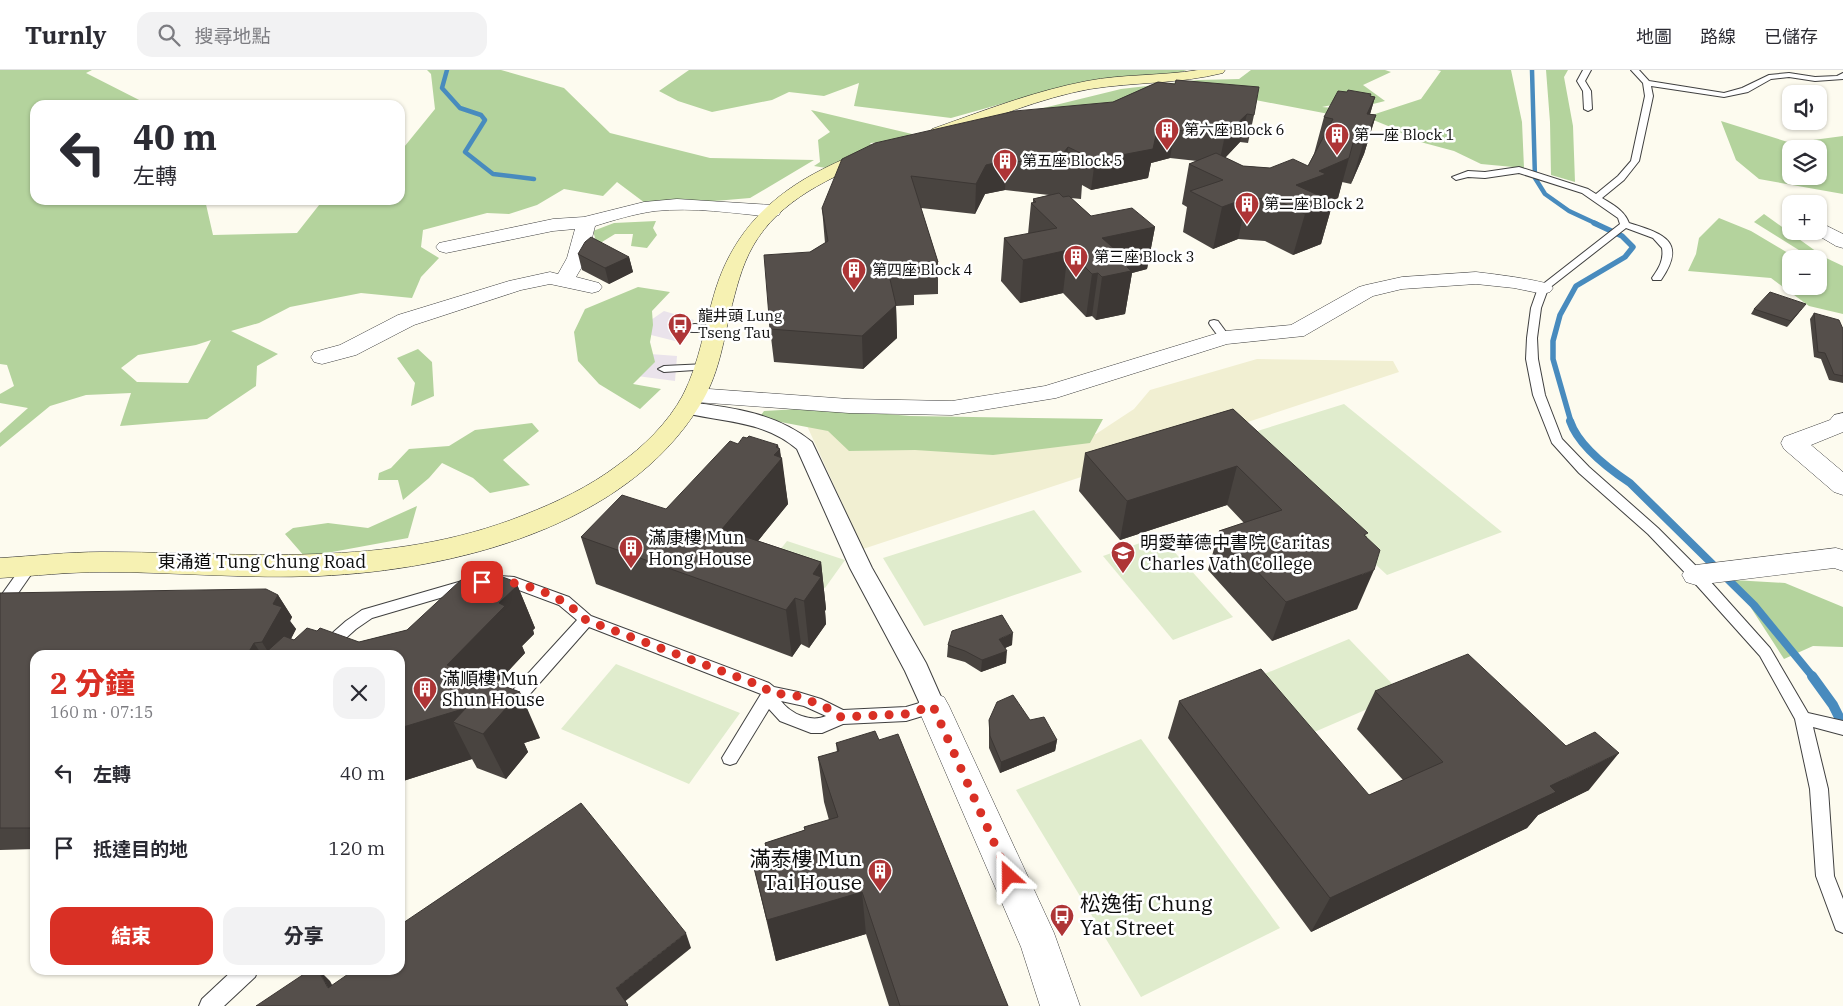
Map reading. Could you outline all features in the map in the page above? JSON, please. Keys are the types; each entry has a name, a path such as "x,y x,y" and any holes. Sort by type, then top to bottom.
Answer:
{"main road":[{"path":"920,138 1080,87 1116,81 1179,77 1218,70"},
{"name":"東涌道 Tung Chung Road","path":"0,568 102,562 336,564 392,559 452,548 520,528 564,510 591,496 638,462 664,437 691,401 706,367 724,296 737,259 751,234 772,211 818,178 845,165 885,150"}],"street":[{"path":"446,247 553,225 586,223 628,210 664,205 706,204 772,211"},
{"path":"564,280 576,258 586,223"},
{"path":"1827,233 1843,242"},
{"path":"322,357 348,350 406,320 516,285 550,278 592,287"},
{"path":"691,401 952,408 1048,393 1219,330 1296,332 1366,291 1402,283 1476,278 1514,282 1543,288"},
{"path":"691,401 720,412 784,430 798,438 805,446 862,568 917,670 1040,946 1060,1006"},
{"path":"1843,420 1839,426 1793,443 1843,486"},
{"path":"1714,572 1841,556"}],"lane":[{"path":"1587,70 1581,80 1587,91 1588,108"},
{"path":"1596,198 1622,178 1635,161 1649,96 1647,83 1635,70"},
{"path":"1647,83 1724,95 1745,90 1766,75 1815,79 1838,78 1843,75"},
{"path":"1456,177 1468,174 1519,170 1575,186 1616,210 1622,218 1618,230 1543,288 1536,308 1532,338 1532,359 1539,395 1556,440 1584,470 1654,531 1714,572 1765,652 1803,718 1819,789 1825,876 1843,924"},
{"path":"1618,230 1659,236 1666,243 1669,250 1666,266 1657,278"},
{"path":"679,329 695,327 716,329"},
{"path":"664,369 706,367"},
{"path":"0,608 30,566"},
{"path":"322,650 351,624 367,614 472,583 508,581 564,601 586,620 764,687 770,693 776,707 786,716 811,726 822,726 841,717 906,714 933,706"},
{"path":"506,709 586,620"},
{"path":"770,693 794,695 824,706 841,717"},
{"path":"730,758 770,693"},
{"path":"1803,718 1843,728"},
{"path":"209,1006 243,975"}],"shaded area":[{"path":"664,311 694,320 679,342 635,331"},
{"path":"637,353 677,356 675,381 637,376"},
{"path":"1257,359 1393,361 1399,372 863,549 803,417 1096,434 1134,409 1150,390"}],"green space":[{"path":"0,70 92,70 86,73 139,100 30,100 30,205 206,205 213,235 297,233 319,205 405,205 405,146 435,109 431,74 427,70 501,70 564,88 610,133 710,158 814,160 750,198 653,209 617,182 603,196 564,189 537,205 509,214 487,213 423,230 421,247 439,258 421,277 412,298 361,293 290,307 259,323 231,331 278,354 257,366 256,386 207,419 120,426 131,393 86,395 50,406 0,447 0,433 28,408 0,403 0,394 14,386 7,365 0,364","holes":["211,340 188,383 137,382 121,368 138,355 196,345"]},
{"path":"689,70 1187,70 1178,73 1066,86 951,118 854,106 859,83 824,96 789,92 772,100 712,112 678,101 659,91"},
{"path":"1251,70 1385,70 1391,72 1363,85 1385,101 1369,105 1342,103 1322,107 1358,110 1329,114 1245,98 1115,102 1027,112 1121,89 1198,80 1239,79"},
{"path":"1437,70 1511,70 1522,122 1524,168 1481,164 1454,151 1413,140 1393,128 1366,117 1421,99 1441,71"},
{"path":"1546,70 1568,70 1564,77 1573,126 1575,182 1551,175 1550,122"},
{"path":"811,110 912,134 907,140 870,143 875,150 826,168 814,166 820,162 818,140 830,132"},
{"path":"1721,121 1782,140 1782,183 1759,179 1736,160"},
{"path":"1843,136 1843,194 1793,185 1827,185 1827,140 1813,140"},
{"path":"1764,214 1782,227 1782,240 1754,222"},
{"path":"1719,218 1751,231 1783,250 1782,286 1771,278 1688,271 1696,254 1699,238"},
{"path":"656,221 653,228 657,235 647,248 631,246 633,234 615,234 597,245 593,231 614,223"},
{"path":"1783,240 1800,240 1814,250 1799,250"},
{"path":"1827,258 1843,266 1843,314 1809,306 1794,295 1827,295"},
{"path":"638,287 670,292 652,311 653,325 650,342 655,362 633,384 661,389 640,409 599,384 578,361 574,332 585,309"},
{"path":"418,349 432,362 434,396 411,406 415,383 397,358"},
{"path":"1344,404 1502,532 1387,575 1238,437"},
{"path":"816,408 910,416 1103,419 1090,443 993,455 915,450 849,451 828,431 759,418 764,411"},
{"path":"532,423 539,431 503,460 530,485 490,493 473,478 442,463 429,478 403,500 398,480 378,480 379,473 391,468 409,449 449,446 475,430"},
{"path":"417,506 408,538 305,557 285,534 293,528 328,523 368,528"},
{"path":"1034,510 1082,572 924,626 883,558"},
{"path":"1160,536 1233,617 1173,640 1103,556"},
{"path":"787,541 845,560 825,588 766,568"},
{"path":"1733,580 1785,583 1843,607 1843,647 1813,646 1784,659"},
{"path":"1349,639 1402,694 1296,740 1245,682"},
{"path":"616,664 740,713 689,784 561,729"},
{"path":"1141,739 1280,928 1141,997 1016,790"}],"building":[{"path":"1176,80 1259,87 1254,115 1247,114 1225,135 1175,130 1156,135 1153,149 1095,160 1068,147 1064,152 1084,169 1007,160 986,165 976,184 911,176 938,262 911,264 914,273 889,275 896,305 862,336 770,329 764,255 810,252 828,241 822,208 842,159 875,143 1015,111 1113,102 1158,82 1175,84"},
{"path":"1348,90 1371,94 1370,96 1375,97 1367,114 1376,115 1363,144 1353,143 1349,158 1319,171 1326,174 1296,185 1333,202 1305,214 1275,199 1247,198 1222,207 1190,191 1223,180 1189,164 1216,153 1243,166 1270,168 1293,159 1308,166 1333,119 1324,117 1338,91 1347,92"},
{"path":"1059,193 1063,197 1069,196 1091,216 1132,208 1155,227 1102,238 1133,265 1127,267 1131,271 1102,277 1098,273 1092,274 1068,250 1023,260 1004,238 1057,228 1031,203 1036,202 1033,199"},
{"path":"591,237 629,257 605,268 578,254 585,242"},
{"path":"1770,292 1806,304 1791,321 1754,309"},
{"path":"1814,313 1839,320 1843,329 1843,376 1834,374 1825,353 1818,352"},
{"path":"1233,409 1368,533 1364,535 1380,550 1374,570 1286,602 1219,531 1282,510 1237,466 1127,501 1085,453"},
{"path":"749,436 778,445 776,447 780,449 774,455 782,458 722,529 821,562 813,574 821,577 804,601 795,598 786,610 581,537 622,495 666,509 730,441 738,444 743,437 747,438"},
{"path":"484,570 516,582 512,586 516,587 499,603 505,606 447,665 520,692 491,701 507,707 483,734 453,722 466,708 405,726 405,650 269,650 284,636 294,640 307,628 317,631 320,628 359,642 407,630 463,578 468,580 475,573 479,574"},
{"path":"266,589 278,595 273,604 282,607 262,642 254,643 250,650 30,650 30,828 0,828 0,593"},
{"path":"1002,615 1013,633 999,639 1007,651 982,660 948,645 952,631"},
{"path":"1468,654 1566,746 1595,732 1619,753 1550,786 1556,792 1330,898 1179,701 1261,669 1369,795 1443,762 1375,691"},
{"path":"1013,695 1030,720 1044,717 1057,740 1001,762 990,736 989,720 997,702"},
{"path":"875,731 879,740 898,734 1008,1006 900,1006 862,892 767,920 754,868 770,863 765,843 805,830 804,827 838,817 818,757 839,751 836,743"},
{"path":"581,803 686,933 616,988 627,1006 256,1006 302,975 321,975 328,988 347,975 405,975 405,922"}],"waterway":[{"path":"447,70 442,88 460,108 481,115 485,120 465,152 493,174 534,179"},
{"path":"1532,70 1535,178 1545,194 1569,211 1597,224"},
{"path":"1571,422 1553,359 1553,341 1560,315 1576,286 1625,257 1633,247 1622,236 1594,223"},
{"path":"1570,421 1580,439 1595,456 1630,483 1754,605 1813,677"},
{"path":"1812,676 1833,705 1843,725"}],"place":[{"name":"第六座 Block 6","path":"1167,151"},
{"name":"第一座 Block 1","path":"1337,156"},
{"name":"第五座 Block 5","path":"1005,182"},
{"name":"第二座 Block 2","path":"1247,225"},
{"name":"第三座 Block 3","path":"1076,278"},
{"name":"第四座 Block 4","path":"854,291"},
{"name":"龍井頭 Lung Tseng Tau","path":"680,346"},
{"name":"滿康樓 Mun Hong House","path":"631,569"},
{"name":"明愛華德中書院 Caritas Charles Vath College","path":"1123,574"},
{"name":"滿順樓 Mun Shun House","path":"425,710"},
{"name":"滿泰樓 Mun Tai House","path":"880,892"},
{"name":"松逸街 Chung Yat Street","path":"1062,937"}],"route":[{"path":"482,582 508,581 564,601 586,620 764,687 770,693 794,695 824,706 841,717 906,714 933,706 1009,876"}]}
